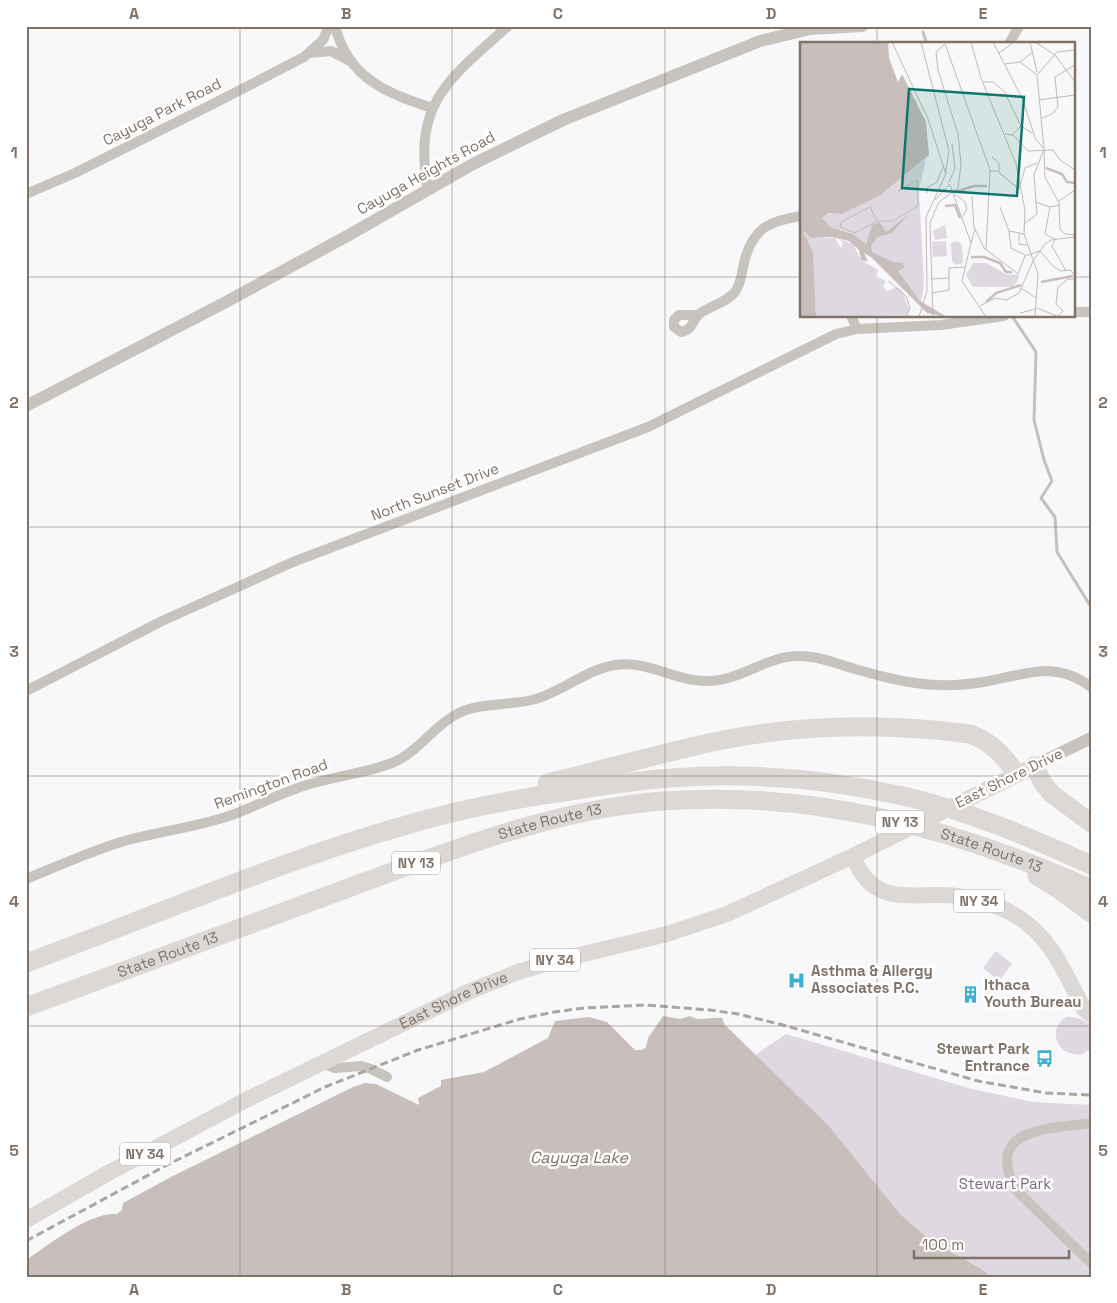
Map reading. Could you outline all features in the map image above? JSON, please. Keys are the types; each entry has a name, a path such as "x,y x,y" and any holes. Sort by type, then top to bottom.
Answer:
{"highway":[{"path":"464,810 513,792 714,742 809,728 890,727 970,734 982,738 993,745 1004,756 1016,773"},
{"path":"1034,766 1043,783 1052,794 1091,823"},
{"name":"State Route 13","path":"26,963 292,862 404,826 464,810 563,792 671,778 725,776 804,779 874,790 931,804 1006,827 1091,865"},
{"name":"State Route 13","path":"26,1007 439,855 561,818 614,807 661,801 702,799 776,802 822,807 898,821 943,832 976,843 1091,889"},
{"path":"1000,853 1061,891 1091,913"}],"main road":[{"name":"East Shore Drive","path":"26,1220 110,1172 248,1099 445,1003 515,973 554,961 702,923 754,902 853,856 1016,773 1034,766"},
{"name":"NY 34","path":"853,856 858,869 867,880 882,891 917,897 944,895 968,898 995,906 1020,918 1051,948 1060,961 1084,1009 1091,1015"}],"street":[{"name":"Cayuga Park Road","path":"26,194 75,173 150,136 309,53 323,40 329,26"},
{"path":"335,26 337,37 348,60 368,80 387,92 432,108"},
{"path":"428,190 424,169 424,139 432,108 450,81 508,26"},
{"name":"Cayuga Heights Road","path":"26,406 65,388 224,303 473,164 563,120 760,41 793,32 862,26"},
{"path":"1009,42 1019,26"},
{"name":"Cayuga Park Road","path":"309,53 331,51 348,60"},
{"path":"698,315 732,296 736,290 749,246 758,231 770,224 800,216"},
{"path":"1074,312 1091,312"},
{"path":"852,318 858,329"},
{"name":"North Sunset Drive","path":"26,691 162,621 293,562 648,427 826,338 858,329 941,325 992,318"},
{"name":"Remington Road","path":"26,879 123,842 221,818 303,786 390,764 410,753 453,716 465,710 532,700 599,669 613,665 637,665 686,679 716,681 747,672 784,657 797,656 817,658 885,678 916,684 958,685 985,682 1041,671 1061,672 1073,676 1091,687"},
{"name":"East Shore Drive","path":"1034,766 1091,738"},
{"path":"320,1063 336,1068 361,1066 371,1068 387,1077"},
{"path":"1091,1123 1034,1131 1022,1135 1013,1144 1007,1162 1008,1176 1016,1190 1091,1263"}],"green space":[{"path":"996,951 1012,964 999,981 983,968"},
{"path":"1067,1017 1080,1019 1091,1026 1091,1049 1081,1055 1067,1052 1061,1047 1056,1037 1059,1023"},
{"name":"Stewart Park","path":"786,1034 972,1089 1033,1102 1091,1105 1091,1277 992,1277 929,1239 900,1214 829,1126 755,1055"}],"water":[{"name":"Cayuga Lake","path":"663,1016 680,1019 690,1016 701,1019 722,1018 725,1025 829,1126 900,1214 929,1239 992,1277 26,1277 26,1260 82,1223 94,1218 117,1214 122,1210 123,1203 171,1177 353,1087 365,1083 376,1084 419,1105 418,1098 441,1086 441,1080 484,1072 548,1038 555,1021 589,1017 607,1022 635,1050 642,1050 646,1047 648,1038"}],"waterway":[{"path":"923,32 926,42"},
{"path":"1013,318 1036,352 1034,420 1044,460 1052,481 1041,498 1055,517 1057,552 1091,607"}],"railway":[{"path":"26,1241 169,1164 325,1087 418,1050 520,1019 554,1012 584,1008 646,1005 738,1014 783,1025 978,1081 1046,1093 1091,1095"}],"place":[{"name":"Asthma & Allergy Associates P.C.","path":"797,980"},
{"name":"Ithaca Youth Bureau","path":"970,994"},
{"name":"Stewart Park Entrance","path":"1044,1058"}]}
